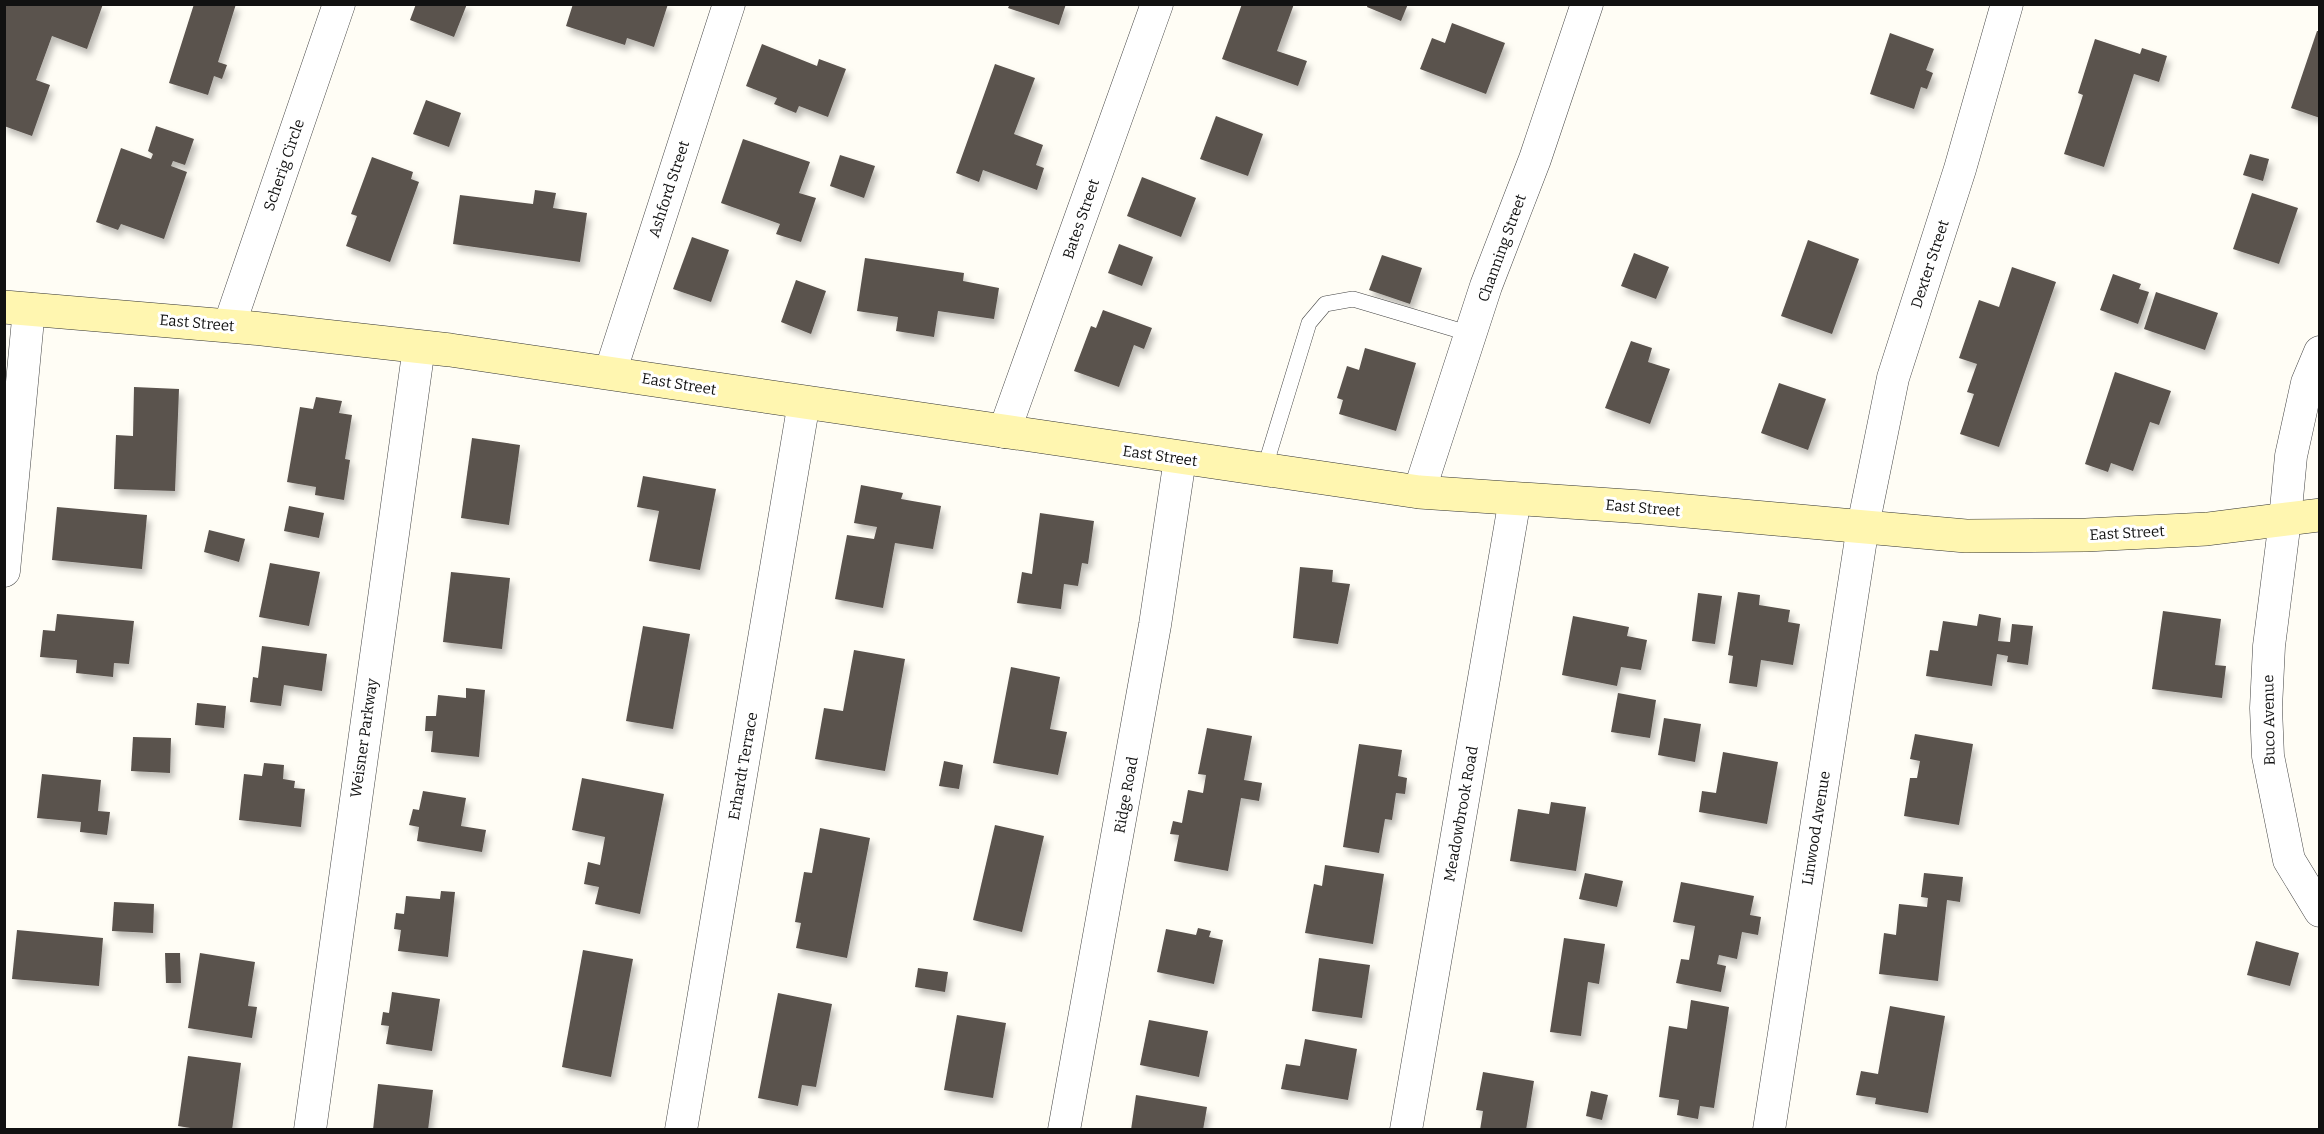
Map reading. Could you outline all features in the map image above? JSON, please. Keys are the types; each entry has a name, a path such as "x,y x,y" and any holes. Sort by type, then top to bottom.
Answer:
{"main road":[{"name":"East Street","path":"17,308 229,326 419,346 1180,459 1419,492 1642,507 1966,536 2086,535 2207,529 2319,515"}],"street":[{"name":"Scherig Circle","path":"229,326 339,4"},
{"name":"Ashford Street","path":"610,373 729,4"},
{"name":"Bates Street","path":"1004,432 1157,4"},
{"name":"Channing Street","path":"1419,492 1486,286 1535,159 1587,4"},
{"name":"Dexter Street","path":"1863,526 1893,378 1960,169 2007,4"},
{"path":"4,571 17,308"},
{"name":"Weisner Parkway","path":"310,1130 419,346"},
{"name":"Buco Avenue","path":"2319,352 2307,382 2290,456 2286,520 2269,646 2266,708 2268,756 2289,860 2319,911"},
{"name":"Erhardt Terrace","path":"681,1130 804,402"},
{"name":"Ridge Road","path":"1064,1130 1155,625 1180,459"},
{"name":"Meadowbrook Road","path":"1406,1130 1515,499"},
{"name":"Linwood Avenue","path":"1769,1130 1863,526"}],"lane":[{"path":"1264,470 1309,323 1325,304 1353,299 1471,334"}],"building":[{"path":"4,4 103,4 87,49 52,36 36,80 50,85 32,136 4,126"},
{"path":"194,4 236,4 218,62 227,65 222,79 214,76 208,95 169,83"},
{"path":"416,4 467,4 454,37 410,20"},
{"path":"573,4 668,4 654,47 627,38 625,45 566,26"},
{"path":"1010,4 1066,4 1059,25 1008,8"},
{"path":"1242,4 1294,4 1277,51 1307,61 1298,86 1222,59"},
{"path":"1368,4 1408,4 1401,21 1367,7"},
{"path":"1452,23 1505,43 1486,94 1420,69 1432,38 1445,43"},
{"path":"2317,31 2320,31 2320,118 2291,108"},
{"path":"1890,33 1934,49 1926,70 1933,73 1927,89 1921,87 1914,109 1870,94"},
{"path":"2095,39 2140,54 2142,48 2167,56 2159,82 2134,74 2104,167 2064,154 2083,95 2078,93"},
{"path":"762,44 817,66 819,59 846,69 828,117 799,106 796,113 774,104 777,98 746,86"},
{"path":"995,64 1035,78 1014,134 1043,145 1036,165 1044,168 1037,190 983,170 979,182 956,173"},
{"path":"426,100 461,113 449,147 413,134"},
{"path":"1216,116 1263,134 1248,176 1200,159"},
{"path":"156,126 194,139 185,165 173,161 171,166 187,172 164,239 121,224 118,230 96,222 121,148 151,159 153,154 148,151"},
{"path":"743,139 810,162 799,193 816,198 801,242 776,234 780,224 721,203"},
{"path":"2250,154 2269,159 2263,181 2243,175"},
{"path":"840,155 875,166 864,198 830,186"},
{"path":"372,157 413,172 411,179 419,182 390,262 346,246 357,216 351,214"},
{"path":"1142,177 1196,198 1181,237 1127,216"},
{"path":"535,190 556,193 553,208 587,213 580,262 453,244 460,195 533,204"},
{"path":"2252,193 2298,208 2279,264 2233,249"},
{"path":"692,237 729,250 711,302 673,289"},
{"path":"1808,240 1859,259 1832,334 1781,316"},
{"path":"1119,244 1153,257 1142,286 1108,273"},
{"path":"1634,253 1669,267 1656,299 1621,286"},
{"path":"1382,255 1422,268 1410,304 1369,290"},
{"path":"865,258 964,273 963,281 999,288 994,319 938,311 934,337 896,331 898,317 857,311"},
{"path":"2012,267 2056,282 1999,447 1960,434 1974,394 1967,392 1977,364 1959,358 1979,300 1999,307"},
{"path":"2113,274 2141,284 2139,289 2149,292 2138,324 2100,310"},
{"path":"796,280 826,291 811,334 781,322"},
{"path":"2156,292 2218,313 2205,350 2144,329"},
{"path":"1103,310 1152,328 1144,349 1134,345 1119,387 1074,371 1091,326 1096,328"},
{"path":"1631,341 1652,348 1648,362 1670,369 1650,424 1605,408"},
{"path":"1365,348 1416,363 1396,431 1339,414 1343,400 1337,398 1347,366 1359,370"},
{"path":"2115,372 2171,391 2159,425 2150,422 2133,471 2111,463 2108,472 2085,464"},
{"path":"1779,383 1826,399 1808,450 1761,433"},
{"path":"134,387 179,389 175,491 114,489 116,435 133,436"},
{"path":"316,397 342,401 339,413 352,415 345,459 350,460 344,500 315,495 316,487 287,482 300,407 313,409"},
{"path":"472,438 520,445 509,525 461,518"},
{"path":"643,476 716,489 700,570 649,561 659,511 637,507"},
{"path":"861,485 903,493 901,499 941,506 933,549 895,543 883,608 835,599 847,535 874,539 877,527 854,523"},
{"path":"289,506 324,513 319,538 284,531"},
{"path":"57,507 147,515 142,569 52,560"},
{"path":"1040,513 1094,521 1088,564 1082,563 1078,586 1064,584 1061,609 1017,603 1022,572 1032,574"},
{"path":"209,530 245,539 239,562 204,552"},
{"path":"270,563 320,572 309,626 259,617"},
{"path":"1300,567 1333,570 1332,582 1350,584 1338,644 1293,638"},
{"path":"451,572 510,578 502,649 443,642"},
{"path":"1738,592 1760,595 1759,605 1790,610 1788,622 1800,624 1793,665 1761,660 1757,687 1729,683 1733,656 1728,655"},
{"path":"1698,593 1722,596 1715,644 1692,641"},
{"path":"2163,611 2221,619 2215,665 2226,666 2222,698 2152,689"},
{"path":"57,614 134,621 129,664 114,663 113,677 76,673 77,660 40,657 43,630 55,631"},
{"path":"1979,614 2001,618 1998,641 2010,642 2012,624 2033,626 2028,665 2007,662 2008,656 1997,654 1992,686 1926,676 1930,650 1938,651 1943,621 1977,626"},
{"path":"1573,616 1629,627 1627,636 1647,640 1641,670 1621,667 1617,686 1562,675"},
{"path":"643,626 690,634 673,729 626,721"},
{"path":"262,646 327,654 322,691 284,685 281,706 250,702 253,677 258,678"},
{"path":"854,650 905,659 885,771 815,759 824,708 843,711"},
{"path":"1011,667 1060,677 1050,729 1067,732 1058,775 993,763"},
{"path":"466,688 485,690 479,757 431,752 433,731 425,731 426,716 436,716 438,695 466,698"},
{"path":"1618,693 1656,700 1650,738 1611,732"},
{"path":"197,703 226,706 224,728 195,725"},
{"path":"1664,718 1701,724 1695,762 1658,755"},
{"path":"1207,728 1252,736 1244,780 1262,783 1259,801 1241,798 1228,871 1174,861 1179,835 1170,834 1173,821 1182,823 1188,790 1203,793 1206,775 1198,774"},
{"path":"1915,734 1973,744 1959,825 1904,816 1910,778 1917,778 1920,761 1910,759"},
{"path":"133,737 171,738 170,773 131,771"},
{"path":"1359,744 1402,750 1398,776 1407,778 1405,794 1396,793 1392,820 1385,819 1379,853 1343,847"},
{"path":"1723,752 1778,762 1767,824 1699,812 1702,791 1716,793"},
{"path":"944,761 963,765 959,789 939,786"},
{"path":"264,763 284,765 283,779 295,781 294,788 305,789 301,827 239,820 244,774 262,776"},
{"path":"42,774 101,780 98,811 110,812 107,835 80,832 81,822 37,818"},
{"path":"582,778 664,794 640,914 595,904 599,887 584,884 588,862 600,865 605,837 572,830"},
{"path":"423,791 466,798 461,826 486,830 482,852 417,841 419,827 409,825 413,809 419,810"},
{"path":"1551,802 1586,807 1576,871 1510,861 1518,809 1549,814"},
{"path":"995,825 1044,836 1022,932 973,920"},
{"path":"820,828 870,838 847,958 796,948 801,923 795,922 804,872 812,873"},
{"path":"1325,865 1384,874 1373,944 1305,933 1314,884 1322,886"},
{"path":"1585,873 1623,881 1617,907 1579,899"},
{"path":"1924,873 1963,877 1960,902 1947,900 1938,981 1879,974 1884,933 1896,935 1899,904 1927,907 1928,898 1921,897"},
{"path":"1681,882 1754,896 1750,915 1761,917 1758,935 1742,932 1737,959 1719,955 1717,964 1726,966 1721,992 1676,983 1681,959 1689,960 1695,926 1673,922"},
{"path":"441,891 455,892 448,957 398,951 401,930 394,929 396,913 404,914 406,896 440,899"},
{"path":"114,902 154,904 153,933 112,931"},
{"path":"1198,928 1211,931 1209,937 1223,940 1214,984 1157,972 1166,929 1196,935"},
{"path":"17,930 103,938 99,986 12,979"},
{"path":"1564,938 1605,944 1599,984 1588,982 1581,1036 1550,1032"},
{"path":"2256,941 2299,953 2290,986 2247,975"},
{"path":"583,950 633,959 611,1077 562,1067"},
{"path":"165,953 180,953 181,983 166,983"},
{"path":"200,953 255,962 248,1006 257,1007 252,1038 188,1028"},
{"path":"1319,958 1370,965 1362,1018 1312,1011"},
{"path":"918,968 948,972 945,992 915,987"},
{"path":"392,992 440,999 432,1051 386,1044 389,1026 381,1025 383,1012 389,1013"},
{"path":"778,993 832,1004 816,1087 802,1085 798,1106 758,1098"},
{"path":"1691,1000 1729,1007 1714,1108 1700,1106 1698,1119 1677,1115 1679,1100 1659,1097 1669,1026 1687,1029"},
{"path":"1890,1006 1945,1016 1928,1113 1875,1104 1876,1098 1856,1095 1861,1071 1878,1074"},
{"path":"957,1015 1006,1023 993,1098 944,1090"},
{"path":"1149,1020 1208,1031 1199,1077 1140,1065"},
{"path":"1305,1039 1357,1049 1348,1100 1281,1089 1286,1064 1300,1066"},
{"path":"188,1056 241,1063 232,1130 203,1130 178,1126"},
{"path":"1483,1072 1534,1081 1526,1130 1480,1130 1483,1111 1476,1110"},
{"path":"378,1084 433,1090 428,1130 373,1130"},
{"path":"1591,1091 1608,1095 1602,1120 1586,1116"},
{"path":"1136,1095 1207,1107 1203,1130 1131,1130"}]}
